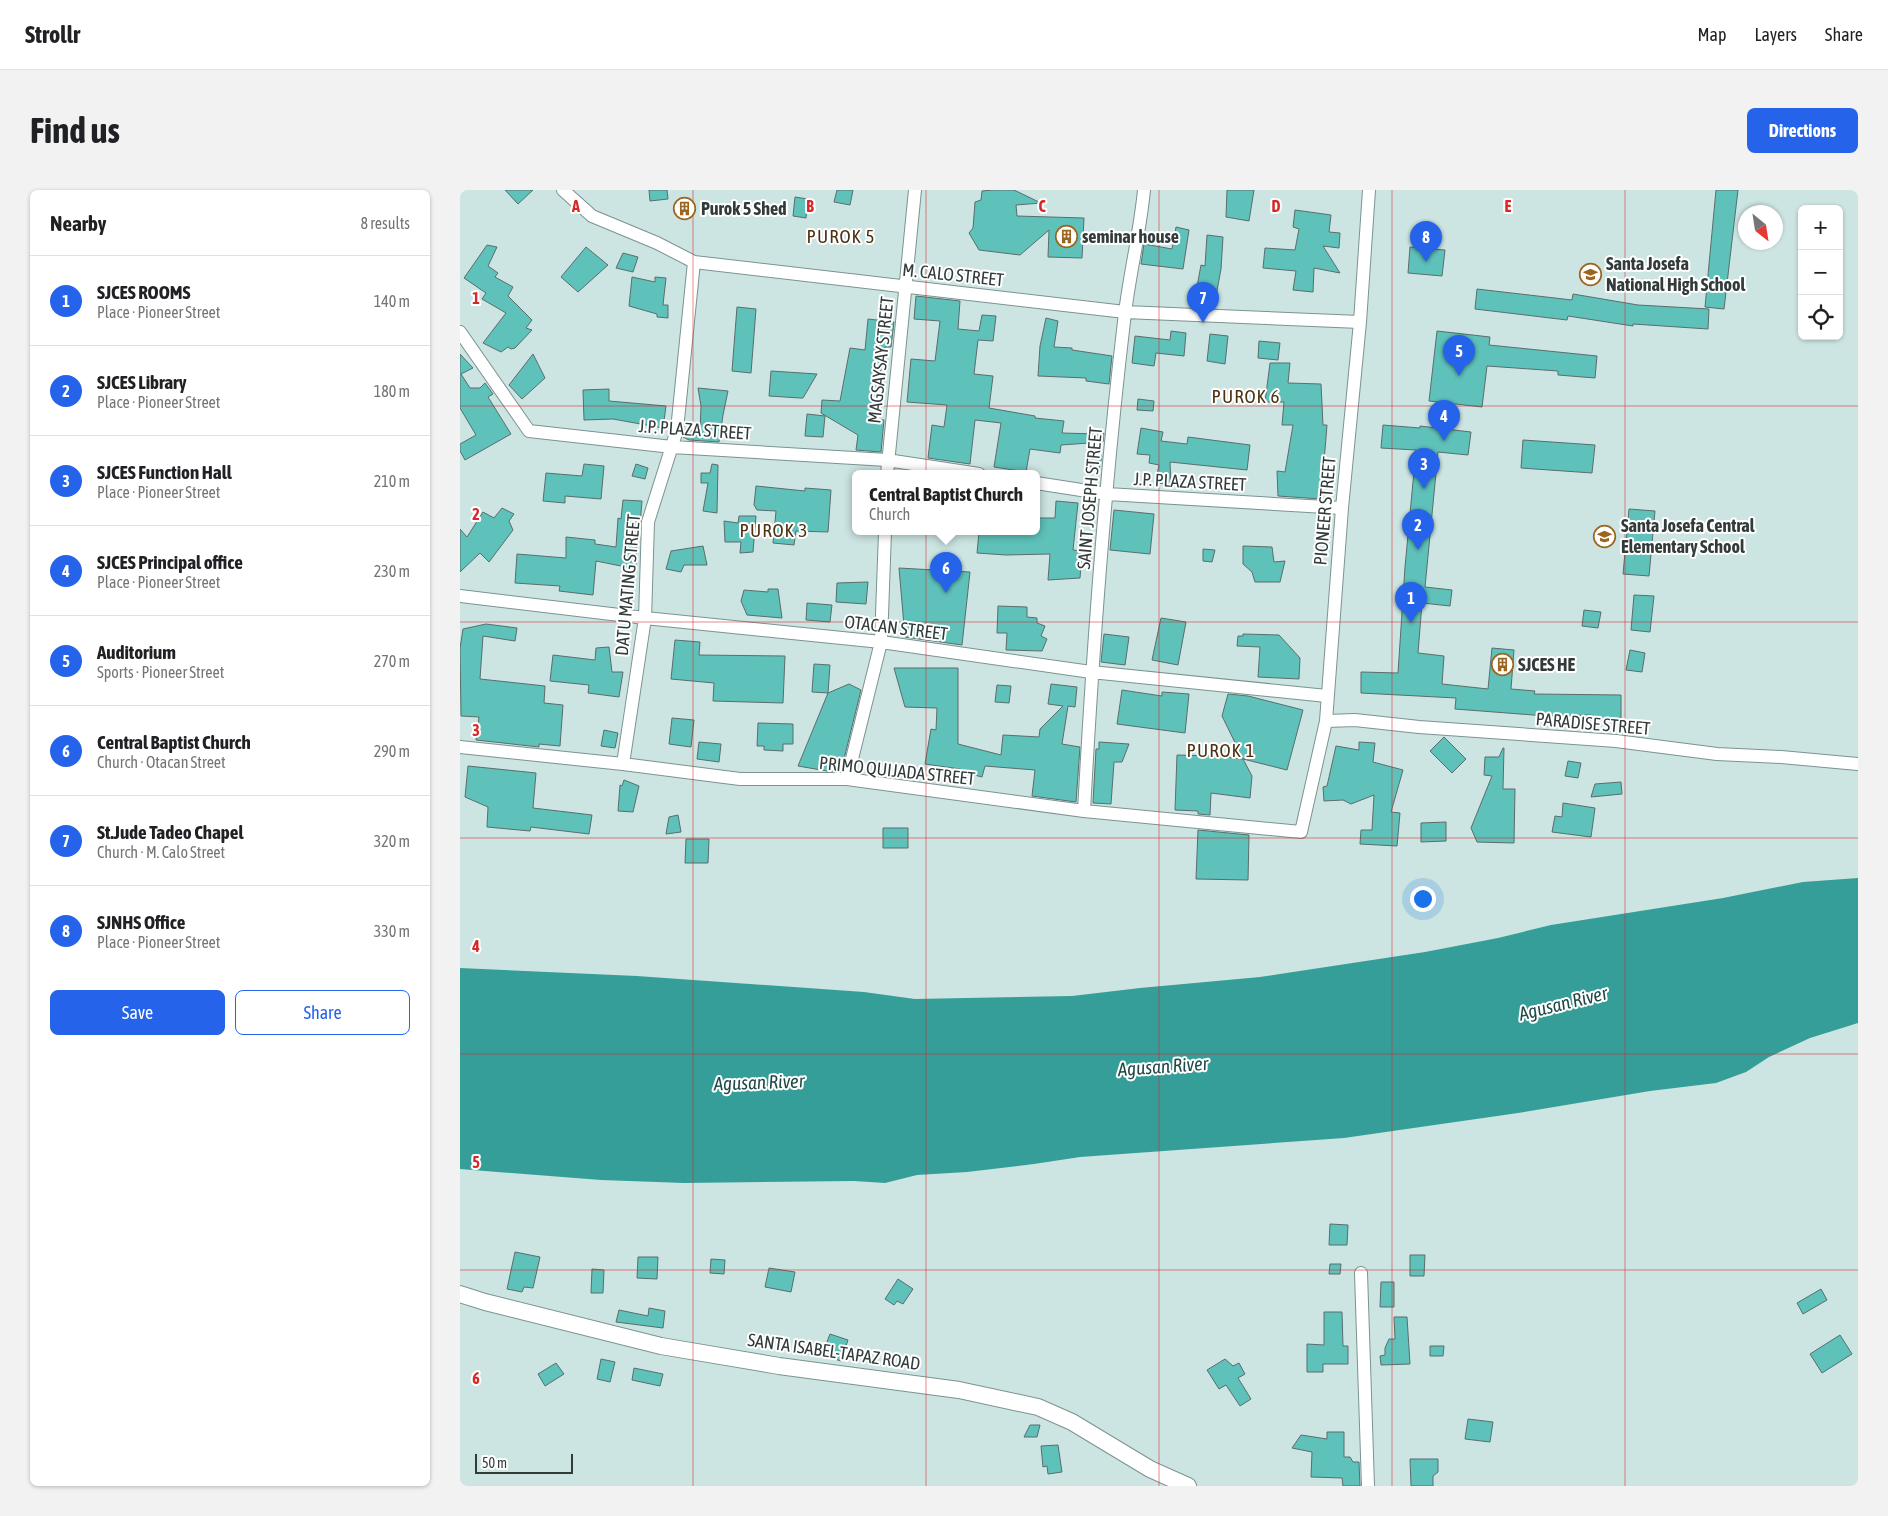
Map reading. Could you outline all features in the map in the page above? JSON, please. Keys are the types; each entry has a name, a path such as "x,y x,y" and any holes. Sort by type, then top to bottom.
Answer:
{"street":[{"name":"M. CALO STREET","path":"564,190 592,216 657,243 694,262 1126,312 1360,322"},
{"name":"MAGSAYSAY STREET","path":"887,470 915,190"},
{"name":"SAINT JOSEPH STREET","path":"1084,811 1092,672 1107,494 1126,312 1144,190"},
{"name":"PIONEER STREET","path":"1301,832 1326,721 1342,508 1360,322 1369,190"},
{"name":"DATU MATING STREET","path":"623,764 645,618 648,522 677,430 694,262"},
{"name":"J.P. PLAZA STREET","path":"460,332 529,431 672,447 887,460 953,470"},
{"name":"J.P. PLAZA STREET","path":"1040,484 1107,494 1342,508"},
{"path":"847,780 881,642 885,535"},
{"name":"OTACAN STREET","path":"460,596 645,618 881,642 1092,672 1327,696"},
{"name":"PARADISE STREET","path":"1326,721 1355,720 1420,727 1616,742 1717,754 1781,757 1858,764"},
{"name":"PRIMO QUIJADA STREET","path":"460,747 623,764 740,779 847,780 1084,811 1301,832"},
{"path":"1361,1273 1368,1486"},
{"name":"SANTA ISABEL-TAPAZ ROAD","path":"460,1294 503,1307 661,1346 779,1366 959,1390 1038,1407 1072,1422 1150,1469 1188,1486"}],"water":[{"name":"Agusan River","path":"1858,878 1858,1023 1810,1038 1769,1057 1746,1072 1716,1083 1650,1091 1518,1113 1344,1138 1080,1157 967,1172 917,1175 885,1183 854,1181 684,1183 601,1180 460,1169 460,968 637,976 864,992 915,999 1072,996 1260,977 1425,952 1498,938 1551,925 1723,898 1803,882"}],"building":[{"path":"505,190 533,190 518,204"},
{"path":"649,190 667,190 668,199 650,201"},
{"path":"837,190 853,190 850,205 834,202"},
{"path":"1014,190 1041,203 1016,205 1017,216 1084,218 1082,258 1048,257 1049,230 1020,255 979,250 969,233 973,228 975,202 981,200 982,191"},
{"path":"1227,190 1254,190 1249,221 1226,217"},
{"path":"1716,190 1738,190 1724,309 1705,307"},
{"path":"795,197 808,199 806,218 793,216"},
{"name":"Purok 5 Shed","path":"681,203 692,204 690,215 679,213"},
{"path":"1295,210 1331,215 1329,232 1340,233 1339,248 1323,246 1340,273 1314,268 1313,292 1293,290 1296,271 1263,268 1265,248 1295,250 1299,229 1293,227"},
{"path":"1176,227 1189,230 1183,269 1141,264 1144,244 1172,249"},
{"path":"1207,235 1223,237 1221,269 1216,296 1196,292 1201,265 1205,266"},
{"path":"487,245 497,247 488,266 498,273 495,277 513,287 508,296 532,320 526,328 532,330 515,348 511,349 508,347 501,352 483,343 506,313 482,299 486,293 464,278"},
{"path":"586,247 608,265 578,292 561,277"},
{"path":"1410,247 1445,250 1442,276 1408,273"},
{"path":"623,253 638,257 633,272 616,268"},
{"path":"632,277 655,282 655,277 666,278 663,305 668,305 668,318 657,317 657,314 629,306"},
{"path":"1477,289 1572,300 1573,294 1638,305 1709,309 1708,329 1633,324 1633,326 1568,316 1567,320 1475,309"},
{"path":"916,296 960,301 958,329 979,331 982,315 996,316 993,341 978,340 974,374 993,376 989,408 1035,416 1035,418 1064,421 1062,433 1104,433 1103,442 1061,445 1060,453 1030,449 1026,470 994,467 1001,423 975,420 970,464 928,458 932,425 944,427 947,405 907,402 911,359 935,361 940,321 914,319"},
{"path":"737,307 756,309 751,373 732,371"},
{"path":"1046,318 1058,321 1054,347 1072,348 1072,350 1112,356 1109,384 1086,381 1086,378 1038,376 1040,346"},
{"path":"868,319 894,322 891,347 885,347 872,419 884,420 881,452 856,450 858,435 821,413 822,400 840,401 850,348 865,350"},
{"path":"1171,331 1186,333 1184,356 1156,353 1154,366 1132,363 1135,336 1170,340"},
{"path":"1437,331 1490,337 1489,345 1597,356 1595,378 1558,375 1558,371 1487,366 1482,407 1429,401"},
{"path":"1210,334 1228,336 1225,364 1207,361"},
{"path":"1259,341 1280,343 1278,360 1258,358"},
{"path":"460,354 473,368 461,374 470,388 480,388 485,383 493,394 488,397 511,434 465,460 460,451 460,444 476,435 460,408"},
{"path":"533,354 545,378 522,399 509,385"},
{"path":"1270,363 1290,363 1288,383 1321,384 1323,425 1327,425 1321,499 1278,496 1277,471 1285,472 1293,425 1282,425 1284,402 1265,402"},
{"path":"771,371 817,374 803,398 769,396"},
{"path":"698,388 728,391 719,442 689,440 683,437 685,429 700,432 701,406"},
{"path":"609,389 609,401 666,406 663,428 613,419 584,420 583,390"},
{"path":"1138,399 1154,401 1153,411 1137,410"},
{"path":"807,414 825,416 823,437 805,436"},
{"path":"1383,425 1420,428 1420,426 1471,432 1468,455 1438,452 1425,587 1452,590 1450,606 1422,603 1418,653 1444,656 1442,684 1488,689 1492,648 1514,650 1511,689 1535,691 1534,694 1621,695 1621,721 1590,720 1591,715 1546,716 1455,709 1456,698 1361,693 1361,672 1398,673 1405,567 1416,450 1381,448"},
{"path":"1141,428 1163,432 1161,441 1187,444 1188,437 1250,445 1247,470 1170,462 1171,484 1155,483 1159,465 1149,463 1150,455 1137,454"},
{"path":"1523,440 1595,445 1592,473 1521,468"},
{"path":"1087,451 1102,456 1099,469 1087,465"},
{"path":"584,464 604,466 601,499 565,496 565,503 543,501 546,473 582,476"},
{"path":"636,464 648,468 645,479 632,476"},
{"path":"712,464 718,465 717,513 703,511 708,483 701,483 701,473 710,473"},
{"path":"756,486 805,491 805,488 831,490 828,532 796,531 794,545 773,543 776,511 757,510 754,505"},
{"path":"623,500 642,501 639,537 637,537 636,569 596,561 593,595 559,591 560,586 515,583 517,554 566,558 566,537 595,540 595,544 616,547 618,518 621,519"},
{"path":"1056,501 1078,503 1073,550 1082,551 1080,578 1048,580 1050,554 1006,555 977,553 979,535 1040,535 1040,518 1055,518"},
{"path":"502,508 514,514 509,521 513,530 489,562 480,553 460,572 460,529 467,537 483,512 494,518"},
{"path":"1629,509 1655,511 1649,576 1623,574"},
{"path":"1114,510 1154,514 1150,554 1110,550"},
{"path":"739,516 756,516 753,552 740,553 741,542 725,542 724,521 738,523"},
{"path":"703,546 707,565 684,565 681,572 666,569 671,551"},
{"path":"1243,546 1272,547 1274,562 1285,561 1280,582 1255,582 1252,572 1243,564"},
{"path":"1203,549 1215,550 1212,562 1203,561"},
{"path":"899,568 970,572 962,645 905,637"},
{"path":"868,582 866,604 836,602 837,583"},
{"path":"768,589 778,589 782,618 747,615 741,601 744,590 768,592"},
{"path":"1634,595 1654,596 1650,632 1631,630"},
{"path":"807,603 832,605 830,622 806,620"},
{"path":"998,606 1027,607 1027,617 1037,618 1037,623 1045,626 1041,636 1047,639 1042,651 1006,650 1007,633 997,633"},
{"path":"1584,610 1601,612 1598,628 1582,626"},
{"path":"1161,618 1186,622 1178,665 1152,660"},
{"path":"486,624 517,628 515,641 483,636 480,679 545,686 544,703 563,705 560,746 539,744 539,747 476,740 479,717 461,716 460,648 463,629"},
{"path":"1104,634 1129,637 1125,665 1101,662"},
{"path":"1243,634 1279,635 1300,658 1299,679 1258,677 1260,647 1237,646 1238,636 1243,636"},
{"path":"675,640 700,642 699,655 785,656 783,703 713,701 714,683 671,679"},
{"path":"609,647 612,672 623,672 619,697 588,693 589,685 550,681 553,655 595,660 596,648"},
{"path":"1630,650 1645,653 1642,672 1626,670"},
{"path":"814,664 830,665 828,693 812,692"},
{"path":"894,668 958,668 958,744 1001,755 1003,735 1039,737 1040,729 1063,706 1048,704 1051,684 1077,687 1075,707 1068,706 1062,744 1080,747 1076,802 1032,796 1035,770 985,766 982,777 959,771 960,769 925,764 931,729 936,730 937,708 905,707"},
{"path":"849,684 861,690 841,771 827,771 798,766 828,693"},
{"path":"997,685 1011,686 1009,703 995,702"},
{"path":"1122,690 1162,696 1162,692 1189,694 1185,733 1117,724"},
{"path":"1228,694 1248,696 1303,710 1287,770 1243,759 1222,716"},
{"path":"672,718 694,720 691,747 669,744"},
{"path":"758,723 793,724 793,744 783,744 783,751 764,750 764,746 757,746"},
{"path":"604,730 618,733 615,748 601,746"},
{"path":"1444,737 1466,759 1452,773 1430,751"},
{"path":"699,742 721,744 719,762 697,759"},
{"path":"1099,742 1129,744 1122,762 1114,762 1111,804 1093,803 1096,749 1099,749"},
{"path":"1359,742 1375,743 1373,762 1403,770 1391,812 1400,813 1397,846 1360,844 1361,830 1372,830 1374,795 1351,804 1343,800 1324,801 1323,787 1327,786 1336,746 1359,750"},
{"path":"1503,748 1503,789 1515,789 1514,843 1477,842 1471,828 1492,776 1484,775 1485,757 1499,757"},
{"path":"1177,755 1243,759 1252,776 1250,798 1211,793 1210,815 1198,814 1198,811 1175,810"},
{"path":"1568,761 1581,763 1578,778 1565,776"},
{"path":"468,766 536,773 533,808 592,815 589,834 531,827 530,831 487,827 488,807 465,797"},
{"path":"624,780 639,786 633,812 618,811 620,785 622,786"},
{"path":"1621,782 1622,794 1591,797 1595,784"},
{"path":"1563,803 1595,808 1591,837 1552,832 1555,816 1562,817"},
{"path":"678,815 681,832 666,834 669,817"},
{"path":"1446,822 1446,841 1421,842 1421,823"},
{"path":"883,828 908,828 908,848 883,848"},
{"path":"1198,830 1249,835 1248,880 1196,879"},
{"path":"686,839 709,839 708,863 685,863"},
{"path":"1330,1224 1348,1225 1347,1245 1329,1245"},
{"path":"515,1252 540,1257 533,1288 524,1287 522,1292 507,1289"},
{"path":"1410,1255 1425,1255 1424,1276 1410,1276"},
{"path":"638,1257 658,1257 657,1279 637,1278"},
{"path":"711,1259 725,1260 724,1274 710,1273"},
{"path":"1330,1264 1341,1264 1340,1274 1329,1274"},
{"path":"769,1268 795,1272 791,1292 765,1287"},
{"path":"592,1269 604,1270 603,1293 591,1293"},
{"path":"898,1279 913,1289 903,1304 897,1301 894,1305 885,1299"},
{"path":"1381,1282 1394,1282 1394,1307 1380,1307"},
{"path":"1821,1289 1827,1300 1803,1314 1797,1303"},
{"path":"649,1308 665,1311 663,1328 616,1322 619,1310 648,1316"},
{"path":"1324,1312 1342,1312 1343,1346 1348,1346 1348,1364 1323,1364 1323,1372 1307,1372 1307,1344 1324,1345"},
{"path":"1394,1317 1407,1317 1410,1364 1381,1365 1380,1356 1385,1355 1385,1348 1389,1339 1395,1339"},
{"path":"830,1334 848,1340 841,1361 822,1355"},
{"path":"1840,1335 1852,1354 1822,1373 1810,1354"},
{"path":"1430,1346 1444,1346 1443,1356 1430,1356"},
{"path":"601,1359 615,1362 610,1382 597,1379"},
{"path":"1225,1359 1233,1366 1239,1363 1245,1374 1238,1378 1251,1399 1240,1406 1226,1385 1219,1389 1207,1370"},
{"path":"556,1363 564,1374 545,1386 538,1374"},
{"path":"634,1368 663,1374 660,1386 632,1380"},
{"path":"1468,1419 1493,1422 1490,1442 1465,1439"},
{"path":"1030,1425 1040,1425 1037,1437 1024,1437"},
{"path":"1327,1432 1344,1432 1344,1457 1350,1457 1353,1462 1359,1462 1360,1486 1343,1486 1342,1478 1311,1477 1312,1452 1292,1448 1301,1435 1327,1439"},
{"path":"1058,1445 1062,1472 1048,1474 1047,1466 1043,1467 1041,1446"},
{"path":"1410,1459 1438,1459 1438,1472 1433,1476 1433,1486 1411,1486"}],"place":[{"name":"Purok 5 Shed","path":"685,209"},
{"name":"seminar house","path":"1066,237"},
{"name":"SJNHS Office","path":"1426,262"},
{"name":"Santa Josefa National High School","path":"1590,274"},
{"name":"St.Jude Tadeo Chapel","path":"1203,323"},
{"name":"Auditorium","path":"1459,376"},
{"name":"SJCES Principal office","path":"1444,441"},
{"name":"SJCES Function Hall","path":"1424,489"},
{"name":"Santa Josefa Central Elementary School","path":"1605,536"},
{"name":"SJCES Library","path":"1418,550"},
{"name":"Central Baptist Church","path":"946,593"},
{"name":"SJCES ROOMS","path":"1411,623"},
{"name":"SJCES HE","path":"1502,665"}],"district":[{"name":"PUROK 5","path":"841,236"},
{"name":"PUROK 6","path":"1246,396"},
{"name":"PUROK 3","path":"774,530"},
{"name":"PUROK 1","path":"1221,750"}]}
